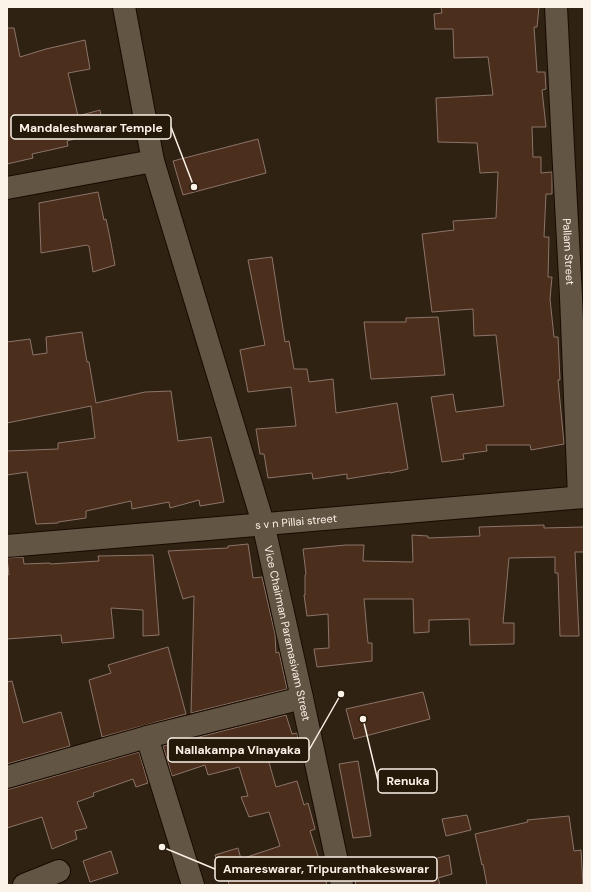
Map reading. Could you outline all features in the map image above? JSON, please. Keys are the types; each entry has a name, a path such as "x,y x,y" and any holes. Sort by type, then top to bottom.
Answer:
{"street":[{"name":"Vice Chairman Paramasivam Street","path":"124,7 153,161 263,523 342,885"},
{"name":"Pallam Street","path":"556,7 563,155 578,296 582,497"},
{"path":"7,188 153,161"},
{"name":"s v n Pillai street","path":"7,546 582,497"},
{"path":"7,776 147,737 302,698"},
{"path":"147,737 193,885"},
{"path":"24,885 59,871"}],"building":[{"path":"441,7 539,7 537,27 534,27 537,72 545,72 546,89 542,90 546,127 532,127 533,157 541,157 541,173 552,172 552,194 546,194 544,237 549,237 548,277 552,277 550,299 554,337 558,337 560,380 558,380 564,444 531,450 530,445 486,445 487,451 463,454 464,459 442,462 431,397 453,394 456,412 504,406 496,335 474,336 473,309 432,312 422,234 454,230 453,221 496,218 498,172 480,173 477,143 438,142 436,98 493,95 488,57 454,58 453,29 435,29 434,14 442,13"},
{"path":"7,28 14,28 20,57 85,40 90,69 68,73 78,116 100,110 104,131 67,141 68,146 32,154 33,158 7,164"},
{"path":"258,139 266,173 183,195 173,161"},
{"path":"98,192 104,220 106,219 115,265 93,272 89,246 87,245 41,253 39,203"},
{"path":"272,257 285,342 289,341 294,369 307,369 309,382 333,379 336,413 397,403 408,469 347,479 347,474 313,479 312,473 268,478 264,454 260,454 256,429 296,426 291,387 248,392 240,350 265,345 248,260"},
{"path":"438,317 445,375 371,379 364,322 406,322 406,318"},
{"path":"82,332 96,403 145,392 171,391 178,441 211,437 224,502 200,506 199,500 170,508 169,502 132,509 131,501 86,511 86,518 58,523 36,524 27,472 7,475 7,451 58,449 58,443 95,438 91,406 7,423 7,342 30,339 33,355 47,353 46,337"},
{"path":"544,525 544,528 584,527 584,552 575,552 579,636 560,636 558,573 555,573 555,557 509,558 503,623 514,623 514,644 470,645 469,619 429,620 429,632 414,633 413,599 364,599 368,643 372,643 372,661 317,667 314,649 329,648 328,614 307,616 304,595 306,574 303,549 364,545 363,561 413,562 412,535 428,536 428,538 480,536 479,527"},
{"path":"248,544 253,578 262,577 275,634 276,653 279,652 287,689 191,713 194,596 183,599 168,551 228,548 228,546"},
{"path":"153,555 159,635 143,636 143,610 111,608 114,638 62,643 61,635 7,639 7,574 9,575 7,558 23,557 24,564 50,564 99,561 98,556"},
{"path":"168,647 186,714 102,737 89,680 111,673 108,665"},
{"path":"12,681 23,723 61,712 70,746 7,764 7,682"},
{"path":"423,692 430,719 354,739 346,709"},
{"path":"286,715 292,734 297,733 300,749 268,759 276,787 297,781 304,805 308,803 315,829 310,831 327,885 229,885 228,879 223,881 215,855 238,848 241,859 280,846 269,812 249,817 241,797 248,796 239,767 208,775 205,765 172,776 163,746"},
{"path":"139,752 148,783 136,787 133,779 93,793 94,796 77,802 87,828 75,831 77,839 52,849 42,817 7,828 7,789"},
{"path":"358,761 371,836 353,838 339,764"},
{"path":"467,815 471,830 446,836 442,819"},
{"path":"569,816 574,851 581,850 583,885 487,885 475,834 528,822 527,820"},
{"path":"111,851 118,873 90,882 83,861"},
{"path":"449,855 452,874 438,878 440,885 356,885 355,880"}],"place":[{"name":"Mandaleshwarar Temple","path":"194,187"},
{"name":"Nallakampa Vinayaka","path":"341,694"},
{"name":"Renuka","path":"363,719"},
{"name":"Amareswarar, Tripuranthakeswarar","path":"162,847"}]}
